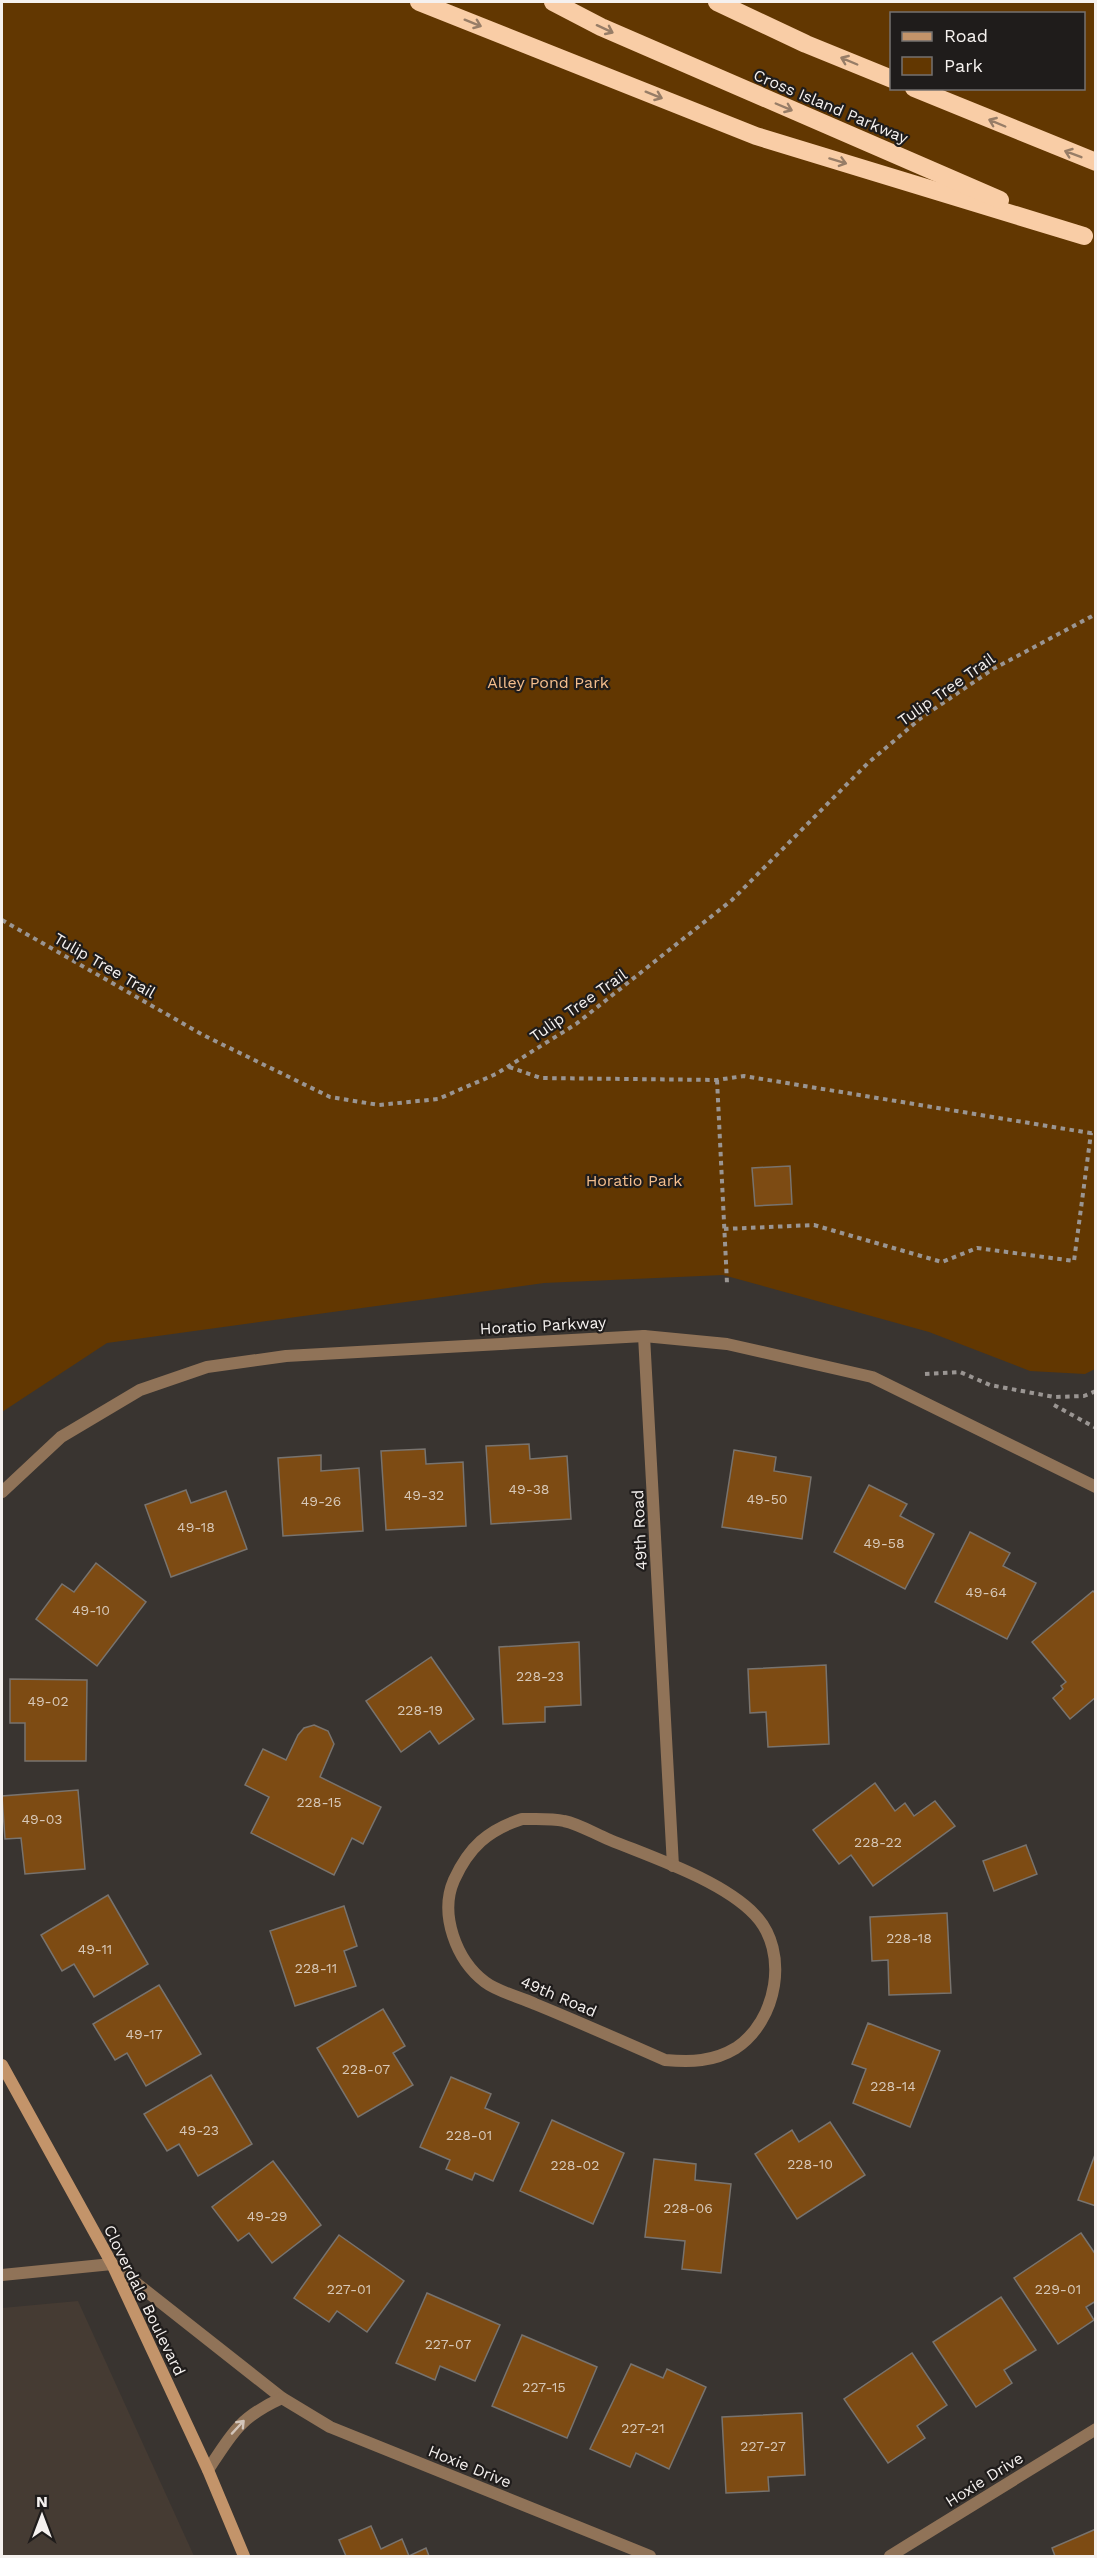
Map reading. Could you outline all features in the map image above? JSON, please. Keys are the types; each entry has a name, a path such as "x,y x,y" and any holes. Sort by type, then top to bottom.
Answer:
{"highway":[{"path":"419,2 756,136 1090,238"},
{"name":"Cross Island Parkway","path":"553,2 601,27 1090,238"},
{"path":"717,2 806,44 890,79"},
{"path":"739,2 806,44"},
{"path":"919,90 1095,162"}],"street":[{"name":"Horatio Parkway","path":"2,1492 61,1437 140,1390 207,1367 286,1356 644,1336 727,1344 872,1377 1095,1488"},
{"name":"49th Road","path":"644,1336 673,1866"},
{"name":"49th Road","path":"522,1819 564,1821 673,1866 735,1898 757,1917 769,1937 776,1964 772,2000 758,2027 736,2047 712,2058 694,2062 665,2060 486,1982 461,1954 452,1931 449,1909 452,1886 464,1858 479,1840 503,1825 522,1819"},
{"name":"Cloverdale Boulevard","path":"2,2065 112,2264 208,2470 244,2556"},
{"path":"2,2274 112,2264"},
{"name":"Hoxie Drive","path":"112,2264 282,2398 330,2427 650,2556"},
{"path":"208,2470 236,2427 257,2409 282,2398"},
{"name":"Hoxie Drive","path":"890,2556 1095,2429"}],"path":[{"name":"Tulip Tree Trail","path":"2,920 203,1035 330,1096 379,1105 438,1099 508,1067 576,1024 732,900 868,763 921,718 993,669 1095,614"},
{"path":"508,1067 541,1078 717,1080 744,1076 1093,1134 1074,1261 977,1248 942,1262 814,1225 724,1229"},
{"path":"717,1080 727,1283"},
{"path":"872,1377 960,1372 990,1385 1054,1397 1084,1396 1095,1391"},
{"path":"1054,1405 1095,1428"}],"shaded area":[{"path":"78,2301 194,2556 2,2556 2,2308"}],"green space":[{"name":"Alley Pond Park","path":"2,2 1095,2 1095,1369 1085,1374 1030,1371 929,1332 723,1275 544,1283 107,1343 2,1412"}],"building":[{"path":"790,1166 792,1204 755,1206 752,1168"},
{"path":"529,1444 530,1459 567,1456 571,1519 491,1524 486,1446"},
{"path":"425,1449 426,1464 463,1462 466,1526 386,1530 381,1451"},
{"path":"734,1450 776,1457 774,1471 811,1477 802,1539 722,1527"},
{"path":"321,1455 321,1471 359,1468 363,1531 283,1536 278,1458"},
{"path":"869,1485 907,1504 900,1516 934,1534 905,1589 834,1552"},
{"path":"186,1490 191,1503 226,1491 247,1549 171,1577 145,1505"},
{"path":"970,1532 1010,1553 1003,1566 1036,1583 1007,1639 935,1602"},
{"path":"96,1563 146,1602 97,1666 36,1619 62,1584 74,1592"},
{"path":"1093,1591 1096,1594 1096,1697 1070,1719 1053,1698 1063,1689 1061,1686 1066,1682 1032,1642"},
{"path":"579,1642 581,1705 545,1707 545,1722 503,1724 499,1647"},
{"path":"431,1657 474,1719 439,1744 430,1731 401,1752 366,1701"},
{"path":"826,1665 829,1744 768,1747 766,1712 750,1713 748,1669"},
{"path":"10,1679 87,1680 86,1761 25,1761 25,1723 10,1723"},
{"path":"314,1725 328,1731 334,1744 320,1777 381,1807 363,1844 352,1838 334,1875 251,1833 269,1797 245,1785 263,1749 286,1760 298,1735 304,1728"},
{"path":"875,1783 895,1811 905,1803 914,1816 935,1801 955,1826 873,1886 851,1855 839,1864 813,1830"},
{"path":"78,1790 85,1869 25,1874 21,1838 5,1839 2,1796"},
{"path":"1026,1845 1037,1874 994,1891 983,1861"},
{"path":"108,1895 148,1964 94,1997 74,1964 62,1971 41,1935"},
{"path":"344,1906 357,1946 344,1951 356,1986 295,2006 270,1931"},
{"path":"947,1913 951,1993 889,1995 888,1960 872,1961 870,1917"},
{"path":"159,1985 201,2054 146,2086 127,2053 115,2060 93,2024"},
{"path":"383,2009 405,2046 393,2053 413,2085 358,2117 317,2048"},
{"path":"868,2023 940,2051 910,2127 853,2103 866,2069 852,2064"},
{"path":"211,2075 252,2144 198,2176 179,2144 167,2151 144,2114"},
{"path":"451,2077 491,2094 485,2108 519,2123 493,2181 475,2173 472,2180 446,2169 450,2160 420,2147"},
{"path":"552,2120 624,2153 593,2224 520,2191"},
{"path":"830,2122 865,2175 797,2219 755,2154 792,2130 799,2142"},
{"path":"1096,2152 1096,2206 1078,2200"},
{"path":"654,2159 696,2164 695,2180 731,2184 721,2273 682,2269 685,2241 645,2237"},
{"path":"273,2161 321,2225 272,2263 249,2233 238,2241 212,2207"},
{"path":"1081,2233 1096,2255 1096,2301 1086,2307 1094,2320 1058,2344 1014,2278"},
{"path":"339,2235 404,2281 367,2332 337,2311 329,2322 294,2298"},
{"path":"427,2293 500,2325 475,2381 440,2366 435,2380 396,2363"},
{"path":"1001,2297 1036,2350 1004,2370 1012,2383 976,2407 933,2342"},
{"path":"522,2335 597,2367 567,2438 492,2406"},
{"path":"912,2353 947,2405 917,2426 925,2438 888,2463 844,2399"},
{"path":"631,2364 663,2378 667,2369 706,2387 669,2469 636,2453 630,2467 590,2449"},
{"path":"802,2413 805,2475 768,2477 769,2491 726,2493 722,2417"},
{"path":"371,2526 381,2549 402,2539 409,2556 346,2556 339,2540"},
{"path":"1096,2529 1096,2556 1055,2556 1052,2548"},
{"path":"426,2548 429,2556 409,2556"}],"park label":[{"name":"Horatio Park","path":"634,1180"}]}
